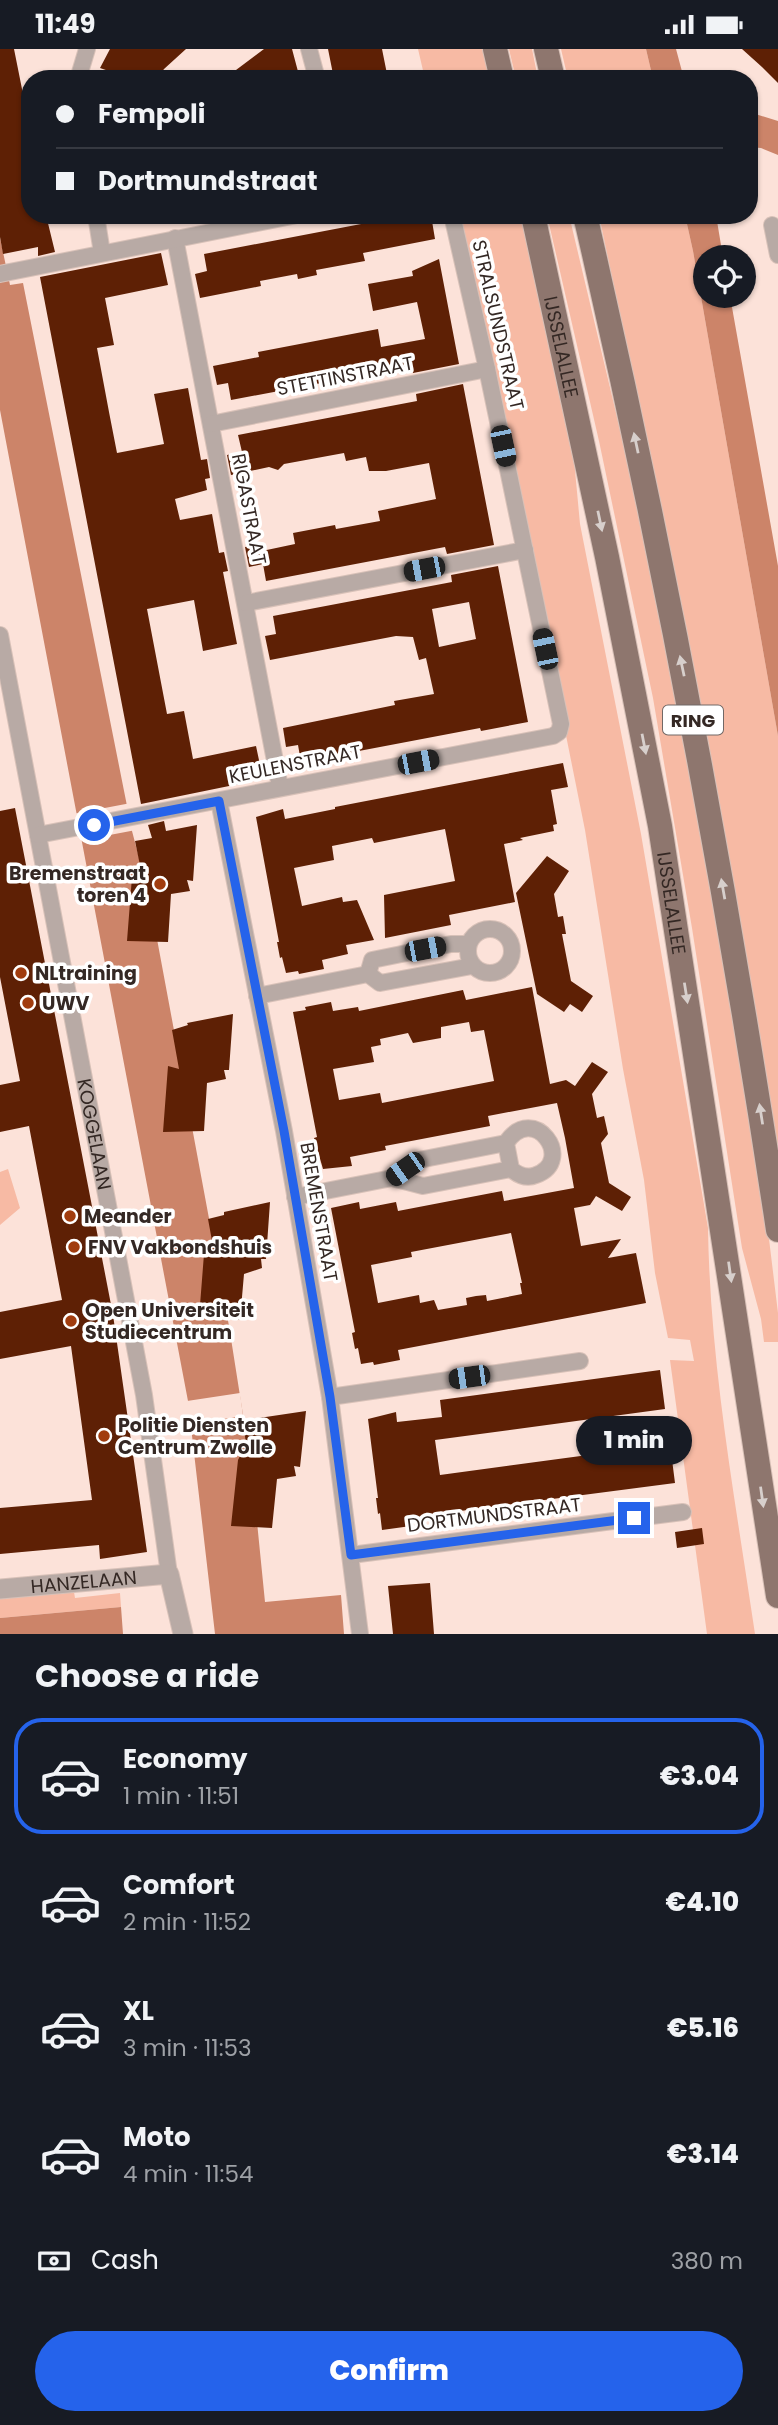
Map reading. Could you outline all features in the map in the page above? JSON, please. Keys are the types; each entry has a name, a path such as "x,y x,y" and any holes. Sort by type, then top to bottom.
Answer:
{"main road":[{"path":"495,49 500,70"},
{"path":"546,49 551,70"},
{"name":"IJSSELALLEE","path":"535,224 607,557 660,826 778,1596"},
{"name":"RING","path":"586,224 622,377 690,704 746,1019 778,1230"}],"street":[{"path":"81,70 87,49"},
{"path":"309,49 315,70"},
{"path":"97,224 102,253"},
{"path":"0,274 249,224"},
{"name":"STRALSUNDSTRAAT","path":"454,224 525,550 561,724 559,731"},
{"path":"772,225 778,255"},
{"name":"RIGASTRAAT","path":"175,238 280,787"},
{"name":"STETTINSTRAAT","path":"212,424 487,369"},
{"path":"246,603 525,550"},
{"name":"KOGGELAAN","path":"0,635 144,1395 169,1574 183,1634"},
{"name":"KEULENSTRAAT","path":"38,835 553,736 559,731"},
{"name":"BREMENSTRAAT","path":"219,801 295,1197 330,1397 360,1634"},
{"path":"257,996 368,974 380,983 472,966 484,973 499,972 511,958 512,945 505,935 492,929 476,933 468,944 472,966"},
{"path":"368,974 372,960 451,944 468,944"},
{"path":"295,1197 392,1178 419,1160 506,1143 517,1132 532,1129 546,1135 552,1149 550,1164 539,1175 524,1177 511,1169 423,1186 392,1178"},
{"path":"506,1143 511,1169"},
{"path":"330,1397 580,1361"},
{"name":"DORTMUNDSTRAAT","path":"351,1555 683,1512"},
{"name":"HANZELAAN","path":"0,1589 169,1574"}],"shaded area":[{"path":"418,49 483,49 488,70 423,70"},
{"path":"509,49 532,49 536,70 514,70"},
{"path":"561,49 646,49 651,70 566,70"},
{"path":"646,49 676,49 682,70 651,70"},
{"path":"758,115 778,121 778,155 758,148"},
{"path":"457,224 523,224 572,438 580,524 641,834 708,1228 718,1381 755,1634 707,1634 670,1360 694,1361 690,1340 668,1338 655,1273 644,1180 623,1069 585,830 531,561"},
{"path":"549,224 571,224 645,535 698,813 769,1239 778,1313 778,1342 764,1342 761,1319 742,1248 653,698 599,441"},
{"path":"601,224 687,224 693,251 693,308 703,308 778,736 778,1151 717,799 672,565"},
{"path":"687,224 718,224 721,245 693,245 693,251"},
{"path":"0,238 10,285 23,283 132,831 149,896 229,1326 252,1472 265,1602 341,1595 344,1634 215,1634 188,1401 0,410"},
{"path":"703,308 732,308 778,566 778,736"},
{"path":"8,1169 20,1208 0,1225 0,1172"},
{"path":"74,1592 75,1598 120,1593 121,1607 0,1618 0,1599"},
{"path":"121,1607 123,1634 0,1634 0,1618"}],"pier":[{"path":"131,803 136,830 78,841 73,814"},
{"path":"240,1393 243,1416 190,1424 187,1401"}],"building":[{"path":"0,49 14,49 21,84 21,224 48,224 55,252 38,256 38,247 3,254 0,237"},
{"path":"110,49 186,49 163,70 100,68"},
{"path":"264,49 292,49 298,70 236,70"},
{"path":"328,49 382,49 386,70 332,70"},
{"path":"742,49 778,49 778,83 762,67"},
{"path":"361,224 432,224 435,239 363,253 365,261 316,270 317,275 298,279 297,274 260,281 261,286 200,298 195,274 207,271 204,254"},
{"path":"161,253 168,285 105,298 114,345 97,348 109,412 117,453 164,444 154,394 188,388 201,460 207,459 210,478 205,479 207,490 175,499 180,520 212,514 219,553 224,552 228,571 223,572 237,644 203,651 194,600 147,609 167,714 184,711 193,759 256,746 263,779 141,804 40,277"},
{"path":"439,259 459,364 413,373 411,366 231,400 228,383 217,385 213,366 259,357 258,352 378,329 381,347 425,339 417,302 373,311 368,284 413,276 412,271"},
{"path":"463,384 494,545 447,554 445,547 266,581 263,564 249,567 245,547 261,544 262,551 295,544 293,533 335,525 336,529 380,521 378,511 436,499 429,463 386,471 369,471 366,457 346,461 344,453 284,464 278,470 269,467 231,475 227,455 242,452 238,435 417,401 416,394"},
{"path":"498,566 528,722 481,731 480,728 301,762 298,745 286,747 283,728 395,705 394,701 434,694 426,658 419,660 413,637 396,636 270,660 265,636 276,634 273,616 452,582 451,575","holes":["469,602 476,639 439,647 432,609"]},
{"path":"563,763 568,787 551,790 557,824 553,825 554,831 504,844 515,902 449,915 451,925 385,938 384,895 455,881 445,829 374,843 372,838 332,846 334,860 294,868 302,906 342,897 343,902 357,900 374,940 346,945 348,954 322,960 324,969 299,974 298,971 286,973 282,957 280,958 256,817 283,809 285,819"},
{"name":"Meander","path":"15,808 113,1315 147,1552 100,1559 99,1545 0,1554 0,1508 92,1500 71,1346 0,1359 0,1312 62,1300 29,1126 0,1132 0,1085 20,1081 0,977 0,811"},
{"name":"Bremenstraat toren 4","path":"164,821 166,831 197,825 193,881 187,880 190,891 171,894 168,942 127,941 132,877 143,880 135,841 152,838 148,825"},
{"path":"547,856 569,871 554,894 558,917 563,916 566,934 562,934 571,981 593,996 582,1012 570,1004 564,1012 537,994 516,893"},
{"path":"532,987 550,1084 566,1080 575,1086 592,1062 608,1072 592,1094 597,1118 604,1116 608,1134 601,1143 609,1183 631,1197 622,1211 596,1196 590,1205 574,1208 581,1246 621,1239 608,1258 636,1253 646,1303 398,1350 400,1360 374,1365 373,1362 361,1364 358,1348 355,1349 352,1333 355,1332 331,1208 359,1202 360,1209 396,1202 398,1211 502,1191 504,1201 574,1188 565,1138 557,1103 488,1116 490,1126 385,1146 386,1150 350,1157 352,1166 323,1169 314,1138 317,1137 293,1012 331,1002 333,1011 358,1007 359,1011 463,990 466,1000","holes":["469,1022 471,1032 484,1030 494,1081 382,1103 380,1093 339,1100 333,1069 374,1062 371,1047 381,1045 380,1039 408,1033 413,1043 441,1038 441,1027","511,1233 522,1294 487,1301 486,1295 476,1296 466,1298 467,1305 438,1310 434,1300 420,1303 419,1295 378,1303 371,1265 412,1257 411,1252"]},
{"path":"233,1014 229,1070 224,1070 226,1079 207,1083 204,1131 163,1132 168,1066 179,1069 172,1030 188,1025 187,1023"},
{"path":"270,1202 266,1259 261,1259 262,1268 244,1274 240,1320 199,1318 204,1254 215,1257 208,1219 224,1215 224,1212"},
{"path":"660,1370 665,1409 435,1440 440,1475 670,1444 675,1483 445,1513 410,1519 411,1526 382,1530 368,1419 396,1412 397,1422 442,1417 440,1400"},
{"path":"306,1411 300,1467 294,1466 296,1476 277,1479 272,1528 231,1526 238,1460 240,1456 248,1455 243,1424 260,1422 259,1418"},
{"path":"702,1528 704,1544 677,1548 675,1532"},
{"path":"430,1583 434,1634 393,1634 388,1586"}],"place":[{"name":"Bremenstraat toren 4","path":"160,884"},
{"name":"NLtraining","path":"21,973"},
{"name":"UWV","path":"28,1003"},
{"name":"Meander","path":"70,1216"},
{"name":"FNV Vakbondshuis","path":"74,1247"},
{"name":"Open Universiteit Studiecentrum","path":"71,1321"},
{"name":"Politie Diensten Centrum Zwolle","path":"104,1436"}],"route":[{"path":"94,825 219,801 284,1131 330,1397 351,1555 634,1518"}]}
